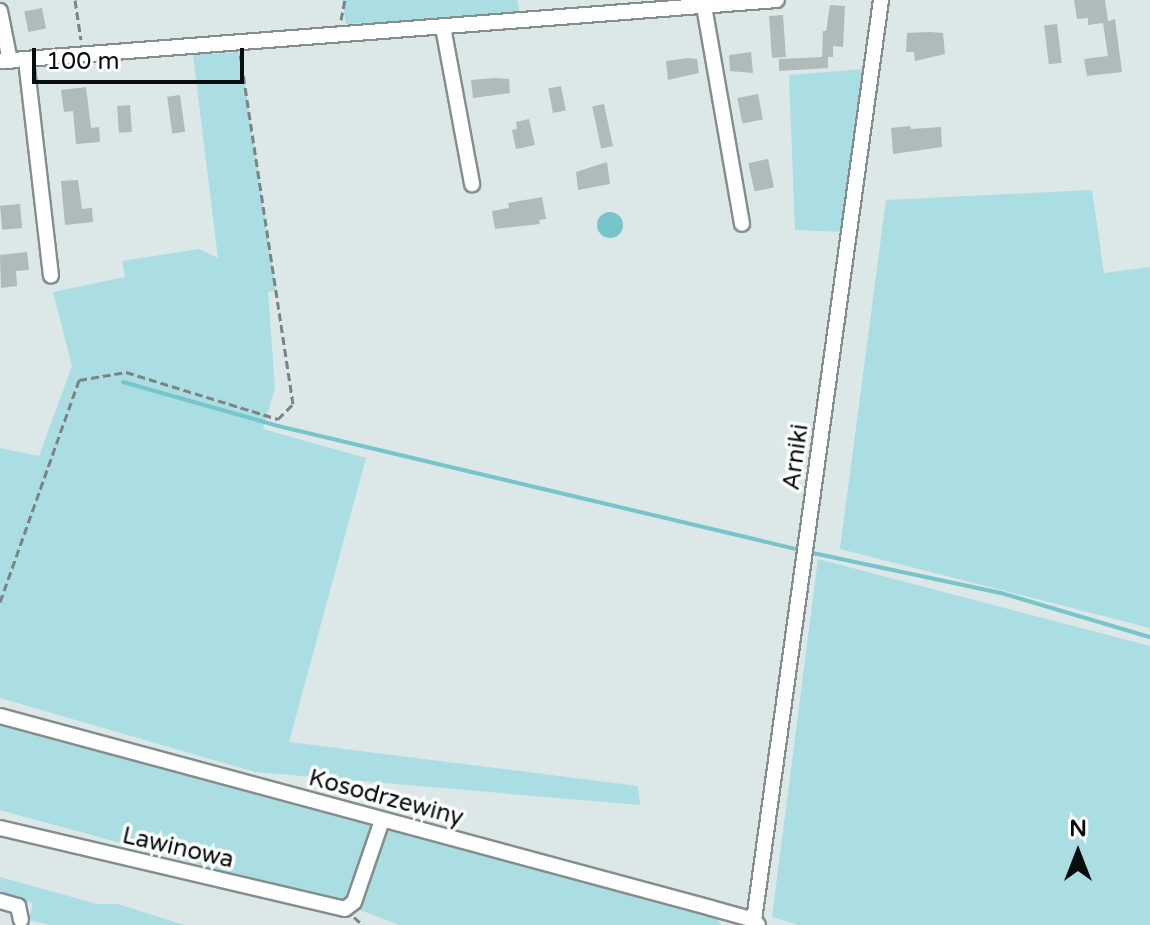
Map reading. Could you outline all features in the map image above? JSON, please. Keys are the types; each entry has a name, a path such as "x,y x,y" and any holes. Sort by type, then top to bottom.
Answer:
{"street":[{"path":"0,11 5,61 777,0"},
{"name":"Arniki","path":"756,923 881,0"},
{"path":"704,6 742,224"},
{"path":"443,27 472,184"},
{"path":"26,60 51,276"},
{"name":"Kosodrzewiny","path":"0,716 756,923"},
{"name":"Lawinowa","path":"0,828 345,909 354,902 382,820"},
{"path":"0,901 18,906 21,920"}],"path":[{"path":"75,0 84,57"},
{"path":"339,35 345,0"},
{"path":"0,602 79,380 126,372 278,419 293,404 238,43"}],"shaded area":[{"path":"342,0 517,0 520,14 346,24"},
{"path":"240,52 276,290 268,292 275,388 263,429 366,458 289,742 638,786 640,805 255,772 0,698 0,448 39,456 72,366 53,292 125,277 122,261 199,249 218,258 193,55"},
{"path":"864,69 844,232 795,230 789,75"},
{"path":"1092,190 1104,273 1150,267 1150,628 840,549 886,200"},
{"path":"610,212 619,216 623,225 619,234 610,238 601,234 597,225 601,216"},
{"path":"818,559 1150,646 1150,925 799,925 772,917"},
{"path":"0,716 711,908 721,925 399,925 347,905 0,810"},
{"path":"0,877 97,904 118,904 184,925 50,925 29,920 33,903 0,895"}],"building":[{"path":"1074,0 1105,0 1108,21 1115,19 1122,72 1087,76 1084,59 1108,56 1103,23 1088,25 1088,18 1077,19"},
{"path":"830,5 845,6 843,47 833,46 833,57 828,57 828,68 779,71 779,59 822,57 823,31 826,31"},
{"path":"42,8 46,29 28,32 24,11"},
{"path":"783,15 786,57 772,58 769,16"},
{"path":"1057,24 1062,63 1049,64 1044,26"},
{"path":"907,33 943,33 945,54 915,61 914,52 906,52"},
{"path":"751,52 753,73 730,71 729,55"},
{"path":"697,59 699,73 668,80 666,61"},
{"path":"509,79 510,93 473,98 471,80"},
{"path":"561,86 566,111 553,113 548,88"},
{"path":"86,87 91,128 99,127 100,142 76,144 73,111 64,112 61,90"},
{"path":"758,94 763,120 742,124 737,98"},
{"path":"180,95 185,132 172,133 167,97"},
{"path":"604,104 613,146 601,149 592,106"},
{"path":"130,105 132,132 119,133 117,106"},
{"path":"529,119 535,145 516,149 512,130 517,129 516,122"},
{"path":"910,126 911,129 941,127 942,147 893,154 891,128"},
{"path":"768,159 774,187 754,192 748,163"},
{"path":"607,162 610,184 578,190 576,172"},
{"path":"78,180 82,209 92,208 93,222 65,225 61,181"},
{"path":"542,197 546,219 539,220 540,224 495,229 492,211 509,208 508,203"},
{"path":"20,204 22,228 2,230 0,206"},
{"path":"27,252 29,270 16,271 17,286 1,288 0,255"}],"waterway":[{"path":"123,382 278,426 800,550"},
{"path":"808,552 1001,593 1150,637"}]}
